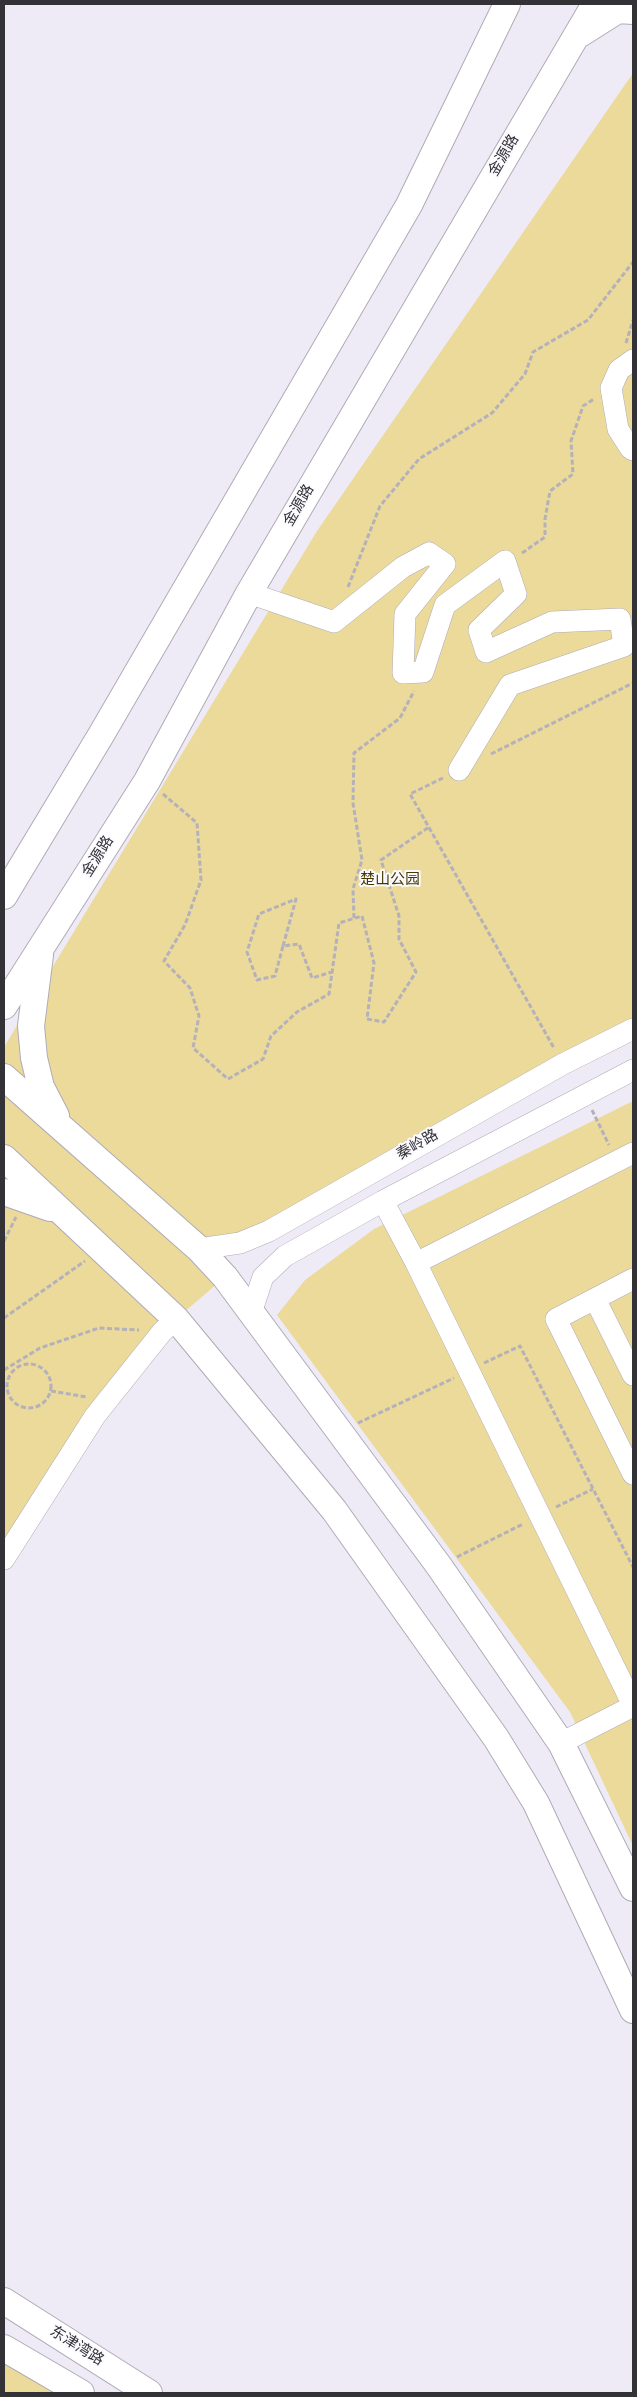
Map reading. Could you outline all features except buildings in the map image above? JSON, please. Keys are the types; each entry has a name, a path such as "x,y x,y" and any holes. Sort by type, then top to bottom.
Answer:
{"main road":[{"path":"4,896 101,735 409,205 507,4"},
{"name":"金源路","path":"4,1006 147,781 249,593 573,38 595,4"},
{"path":"573,38 618,10 633,11"},
{"path":"42,946 31,1026 34,1058 41,1087 62,1128"},
{"path":"4,1077 199,1249 225,1277 439,1566 561,1743 633,1888"},
{"path":"4,1158 102,1251 334,1510 496,1738 536,1803 633,2010"},
{"path":"4,1192 60,1211"},
{"name":"东津湾路","path":"4,2301 149,2393"},
{"path":"4,2348 81,2393"}],"street":[{"path":"633,360 619,370 611,388 618,429 633,450"},
{"path":"249,593 334,622 403,567 429,553 445,564 405,614 403,673 423,672 445,605 505,561 516,594 479,630 486,652 552,622 620,619 624,646 510,685 459,770"},
{"name":"秦岭路","path":"199,1249 240,1243 269,1231 563,1064 633,1029"},
{"name":"秦岭路","path":"251,1314 263,1277 286,1256 382,1201 633,1070"},
{"path":"416,1263 625,1157"},
{"path":"382,1201 416,1263 633,1706 561,1743"},
{"path":"633,1279 556,1319 633,1471"},
{"path":"595,1299 633,1375"},
{"path":"4,1559 95,1416 169,1326"}],"path":[{"path":"334,622 380,506 419,460 492,413 525,374 533,352 588,320 633,263"},
{"path":"505,561 528,550 545,537 550,491 573,474 571,441 583,406 611,388"},
{"path":"354,918 353,889 362,860 353,803 354,753 400,718 423,672"},
{"path":"563,1064 410,794 633,683"},
{"path":"147,781 197,823 201,880 185,925 164,961 190,988 199,1016 193,1048 228,1080 263,1059 271,1036 297,1012 328,994 339,923 362,916 374,963 367,1019 384,1022 416,972 399,939 399,916 381,860 429,827"},
{"path":"296,899 283,946 275,976 257,980 246,952 259,914 296,899"},
{"path":"283,946 300,944 312,978 332,972"},
{"path":"585,1095 625,1157"},
{"path":"4,1241 20,1212"},
{"path":"4,1318 102,1251"},
{"path":"4,1370 40,1348 99,1328 169,1326"},
{"path":"32,1364 45,1370 49,1376 51,1391 43,1403 37,1407 23,1407 17,1404 8,1393 8,1379 17,1368 32,1364"},
{"path":"51,1391 79,1396"},
{"path":"439,1566 593,1489"}],"green space":[{"name":"楚山公园","path":"633,73 633,1029 269,1231 200,1249 225,1277 176,1319 4,1559 4,1047 317,531"},
{"path":"633,1101 633,1846 570,1712 277,1315 305,1280 374,1229"},
{"path":"4,2348 81,2393 4,2393"}]}
